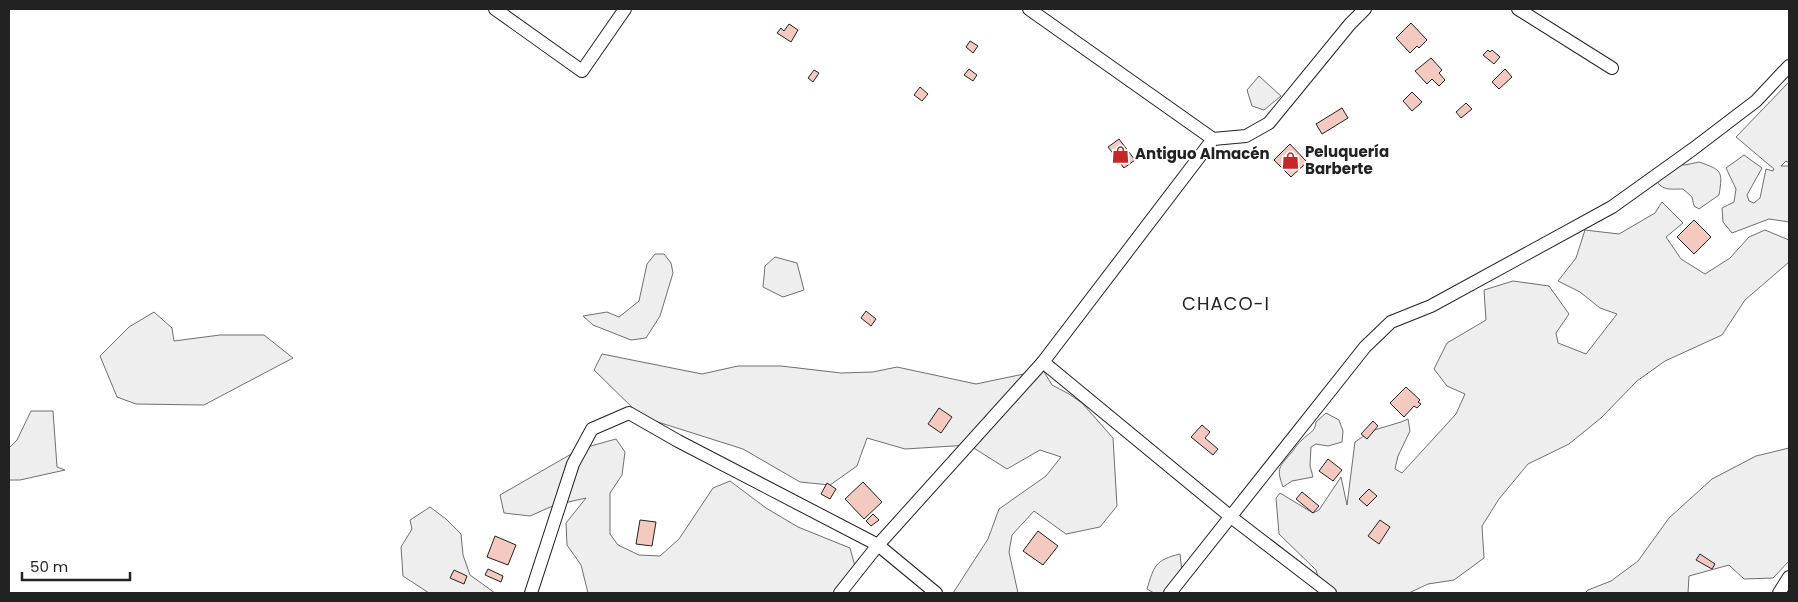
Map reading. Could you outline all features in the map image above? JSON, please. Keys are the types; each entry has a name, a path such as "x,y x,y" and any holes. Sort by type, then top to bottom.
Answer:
{"street":[{"path":"495,9 582,72 625,9"},
{"path":"1029,9 1213,139 1246,136 1269,123 1350,24 1365,9"},
{"path":"1518,9 1612,68"},
{"path":"1170,593 1365,347 1391,322 1431,306 1612,207 1756,101 1789,66"},
{"path":"840,593 878,545 1043,362 1213,139"},
{"path":"1043,362 1231,517 1330,593"},
{"path":"531,593 573,464 592,429 629,413 678,441 878,545 936,593"},
{"path":"1779,593 1789,578"}],"shaded area":[{"path":"1259,76 1281,96 1264,110 1252,106 1247,90"},
{"path":"1789,82 1789,163 1786,161 1781,166 1789,166 1789,222 1769,219 1732,233 1723,222 1722,208 1734,202 1736,189 1726,168 1744,155 1762,168 1747,195 1749,201 1754,203 1760,198 1766,169 1773,171 1774,169 1736,137"},
{"path":"1699,162 1719,172 1721,181 1719,195 1699,209 1694,206 1692,197 1683,189 1664,188 1656,180 1672,164 1685,165"},
{"path":"1662,202 1683,223 1666,237 1681,259 1705,274 1730,258 1749,237 1765,230 1789,240 1789,262 1745,300 1722,335 1665,361 1637,381 1601,418 1569,444 1528,464 1499,499 1482,526 1484,558 1454,580 1428,584 1409,593 1323,593 1316,570 1279,534 1276,498 1280,493 1313,513 1319,510 1341,477 1347,505 1355,442 1371,431 1408,419 1410,431 1398,456 1395,469 1402,473 1456,414 1465,394 1447,386 1434,369 1447,343 1486,320 1484,290 1513,281 1549,286 1569,314 1556,333 1558,343 1586,354 1617,314 1600,308 1580,292 1558,281 1576,258 1585,230 1619,234 1655,213"},
{"path":"655,254 664,254 671,263 673,273 660,316 646,338 631,340 593,325 583,316 607,312 619,317 639,301 647,264"},
{"path":"775,257 797,263 804,290 783,297 763,287 765,266"},
{"path":"154,312 172,328 174,341 220,335 264,335 293,358 204,405 136,404 117,397 100,356 129,327"},
{"path":"602,354 702,374 738,366 781,366 841,373 873,372 897,367 976,384 1043,370 1052,385 1082,403 1113,438 1117,506 1100,527 1066,534 1034,511 1012,535 1009,552 1018,593 953,593 988,539 999,509 1046,476 1061,457 1040,450 1007,469 969,445 905,449 867,438 857,466 830,485 800,482 743,449 642,417 594,370"},
{"path":"31,411 53,411 57,467 65,470 20,480 9,480 9,448 17,440"},
{"path":"1326,413 1339,420 1343,431 1342,442 1328,446 1316,444 1311,447 1310,466 1313,477 1292,481 1283,487 1279,472 1280,468 1299,443 1313,431 1316,422"},
{"path":"616,439 625,452 622,475 610,493 610,534 618,545 639,555 660,556 679,539 713,488 730,481 766,508 798,527 850,548 856,570 841,593 588,593 581,565 567,545 566,523 586,498 555,505 530,516 504,513 500,495 580,449"},
{"path":"1789,448 1789,561 1773,578 1744,579 1729,565 1689,576 1688,593 1585,593 1611,581 1638,561 1669,518 1712,479 1756,456"},
{"path":"430,507 461,534 463,555 470,575 495,593 429,593 403,576 401,547 412,529 410,520"},
{"path":"1180,554 1182,572 1171,593 1154,593 1147,589 1157,565 1165,559"}],"building":[{"path":"1411,23 1427,40 1410,53 1396,38"},
{"path":"789,24 798,30 791,42 777,33 781,28 784,31"},
{"path":"970,41 978,46 973,53 966,47"},
{"path":"1488,50 1490,52 1492,50 1500,57 1494,64 1483,55"},
{"path":"1431,58 1442,70 1439,73 1445,80 1439,86 1432,79 1427,84 1415,71"},
{"path":"969,69 977,75 973,81 964,75"},
{"path":"1505,69 1512,77 1499,89 1492,82"},
{"path":"814,70 819,73 813,82 808,78"},
{"path":"920,87 928,94 922,101 914,95"},
{"path":"1412,92 1422,102 1412,111 1403,101"},
{"path":"1466,103 1472,109 1461,118 1456,112"},
{"path":"1342,108 1348,118 1322,134 1316,124"},
{"name":"Antiguo Almacén","path":"1119,139 1135,160 1124,168 1108,147"},
{"name":"Peluquería Barberte","path":"1290,144 1307,162 1291,177 1274,160"},
{"path":"1694,220 1711,237 1694,254 1677,237"},
{"path":"866,311 876,319 871,326 861,318"},
{"path":"1406,387 1420,400 1418,402 1421,404 1417,408 1414,406 1404,417 1390,403"},
{"path":"939,408 952,417 941,433 928,424"},
{"path":"1373,421 1378,426 1367,439 1361,434"},
{"path":"1202,425 1210,432 1205,438 1218,449 1213,455 1191,437"},
{"path":"1328,459 1342,470 1333,481 1319,471"},
{"path":"863,482 882,502 864,519 845,499"},
{"path":"827,483 836,489 830,499 821,494"},
{"path":"1369,489 1377,496 1367,506 1359,499"},
{"path":"1302,492 1319,506 1313,513 1296,499"},
{"path":"873,514 879,520 871,526 866,521"},
{"path":"640,520 656,522 652,546 636,544"},
{"path":"1380,520 1390,527 1379,544 1368,536"},
{"path":"1038,531 1058,546 1043,565 1023,551"},
{"path":"495,536 516,545 508,565 487,557"},
{"path":"1700,554 1715,564 1712,569 1696,560"},
{"path":"488,569 503,576 501,582 485,575"},
{"path":"454,570 467,576 464,584 450,578"}],"place":[{"name":"Antiguo Almacén","path":"1121,154"},
{"name":"Peluquería Barberte","path":"1291,161"}],"district":[{"name":"CHACO-I","path":"1226,304"}]}
